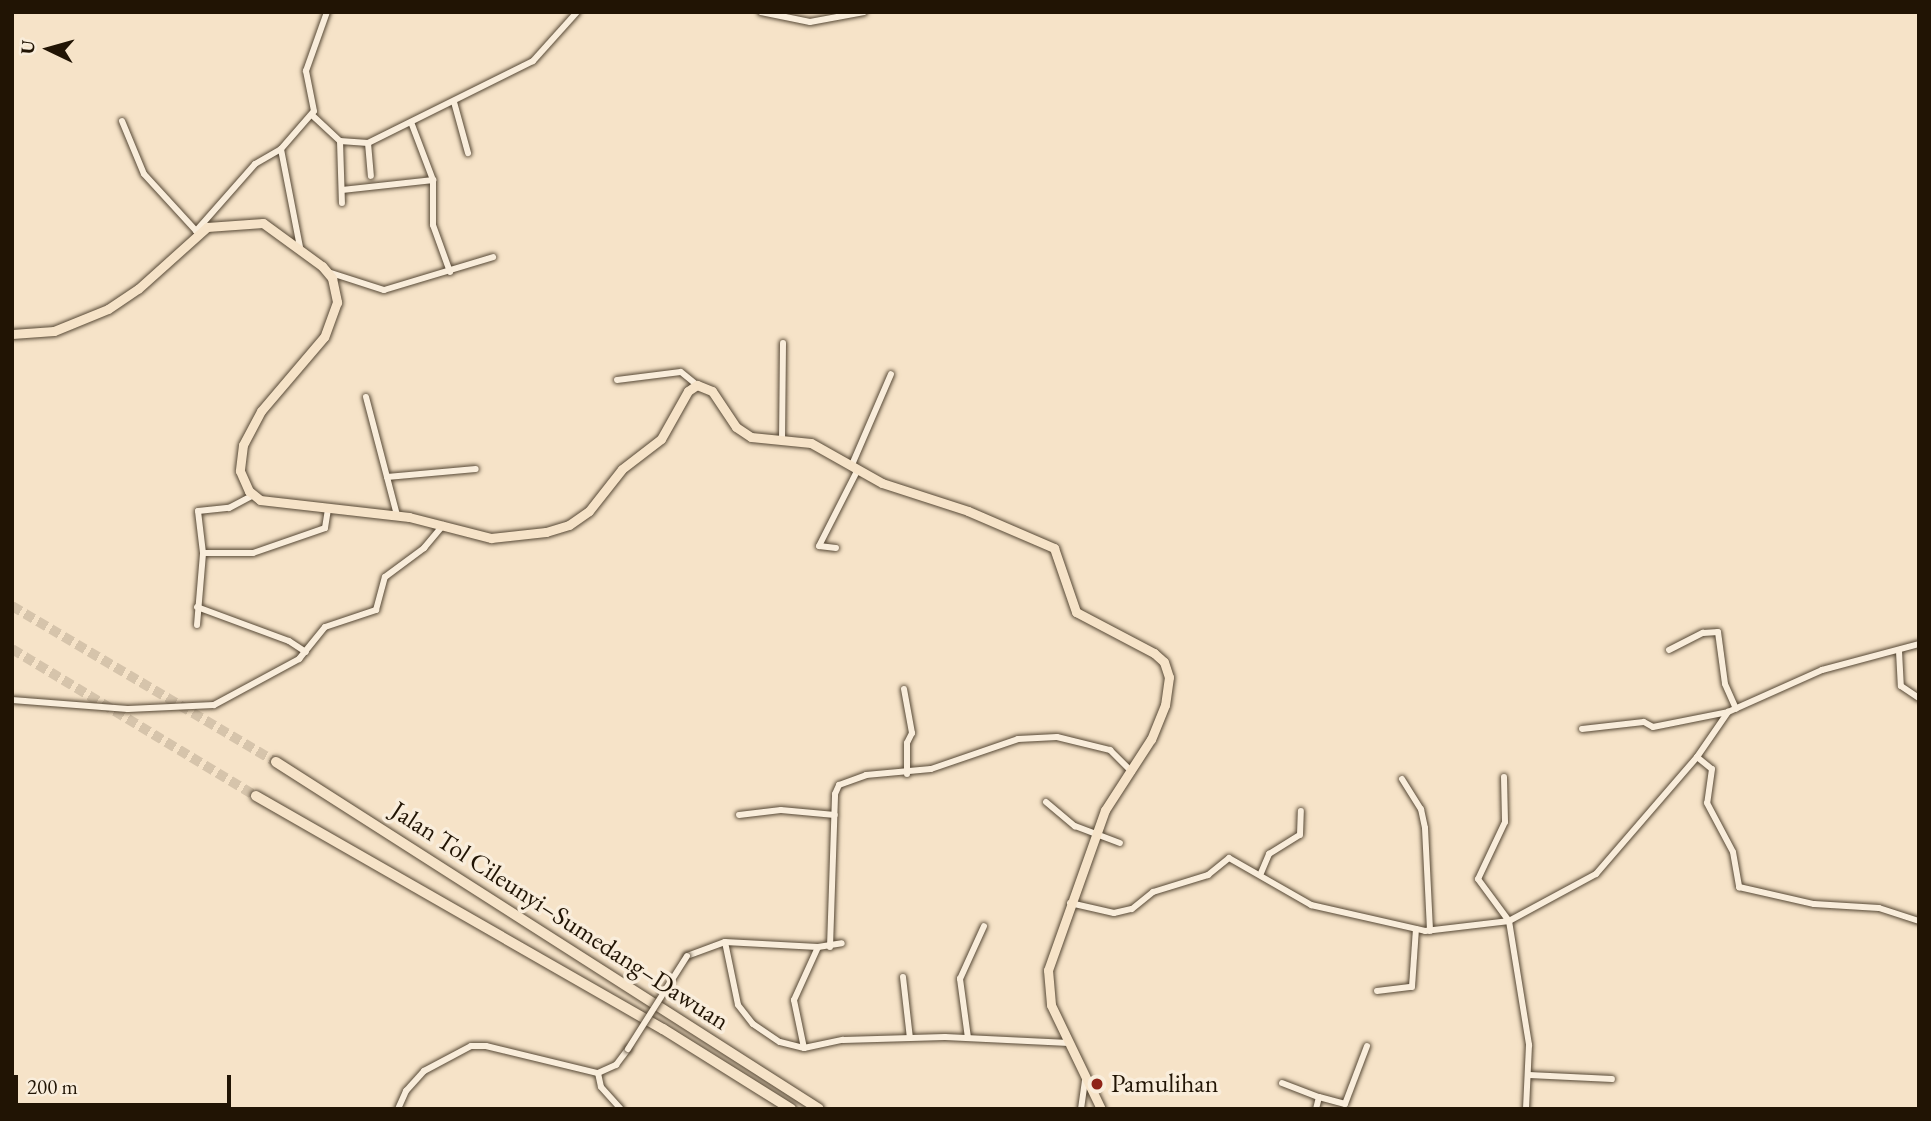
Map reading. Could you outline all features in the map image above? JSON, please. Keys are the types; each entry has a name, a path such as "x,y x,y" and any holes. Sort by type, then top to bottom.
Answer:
{"highway":[{"name":"Jalan Tol Cileunyi–Sumedang–Dawuan","path":"276,762 819,1109"},
{"name":"Jalan Tol Cileunyi–Sumedang–Dawuan","path":"256,796 663,1030 791,1109"}],"main road":[{"path":"12,334 54,331 108,309 138,289 197,232 222,224 263,223 300,247 328,272 337,302 333,320 315,350 261,411 243,445 240,471 253,495 274,503 397,515 498,539 569,525 589,511 622,470 661,439 688,391 698,385 712,391 745,434 811,443 854,469 1054,548 1076,612 1161,657 1168,677 1165,705 1132,772 1109,801 1070,903 1047,978 1051,1005 1101,1109"}],"street":[{"path":"327,12 306,71 312,115 340,141 368,143 533,61 577,12"},
{"path":"761,12 810,22 864,12"},
{"path":"454,102 468,153"},
{"path":"122,121 144,174 197,232 256,164 281,149 312,115"},
{"path":"411,122 433,180 433,225 450,272"},
{"path":"340,141 342,203"},
{"path":"368,143 371,176"},
{"path":"281,149 300,247"},
{"path":"342,190 433,180"},
{"path":"328,272 384,290 492,257"},
{"path":"782,440 783,343"},
{"path":"617,380 681,372 698,385"},
{"path":"836,548 819,546 854,469 891,373"},
{"path":"366,397 397,515"},
{"path":"387,477 476,470"},
{"path":"197,625 203,553 198,511 229,508 253,495"},
{"path":"203,553 253,553 325,528 328,509"},
{"path":"12,700 128,709 214,705 306,652 324,627 376,610 385,577 424,548 443,525"},
{"path":"197,607 289,641 306,652"},
{"path":"1070,903 1114,913 1132,909 1153,892 1208,875 1229,858 1261,873 1311,905 1416,929 1430,931 1509,921 1596,874 1697,757 1732,711 1718,632 1703,633 1669,650"},
{"path":"1582,729 1644,722 1653,727 1732,711 1822,670 1919,644"},
{"path":"1899,650 1901,686 1919,698"},
{"path":"904,688 912,730 906,747 907,774"},
{"path":"830,947 835,794 842,783 866,775 907,774 1018,739 1058,737 1110,750 1132,772"},
{"path":"1697,757 1712,769 1707,803 1733,852 1739,887 1814,904 1879,908 1919,921"},
{"path":"1504,777 1505,822 1478,878 1509,921 1529,1075 1526,1109"},
{"path":"1402,779 1421,809 1425,828 1430,931"},
{"path":"1046,802 1066,821 1120,843"},
{"path":"739,815 781,810 835,815"},
{"path":"1261,873 1269,853 1300,835 1301,811"},
{"path":"968,1038 960,979 984,926"},
{"path":"1377,991 1412,987 1416,929"},
{"path":"398,1109 406,1091 424,1071 471,1046 486,1045 598,1073 615,1065 687,956 725,942 818,947 842,943"},
{"path":"725,942 738,1005 753,1024 780,1042 804,1048 843,1040 910,1038 1069,1043"},
{"path":"804,1048 794,1000 818,947"},
{"path":"903,977 910,1038"},
{"path":"1282,1083 1345,1104 1367,1046"},
{"path":"598,1073 601,1087 621,1109"},
{"path":"1529,1075 1612,1079"},
{"path":"1081,1109 1086,1077"},
{"path":"1316,1109 1319,1097"}],"tunnel":[{"path":"12,606 276,762"},
{"path":"12,649 256,796"}],"place":[{"name":"Pamulihan","path":"1097,1084"}]}
